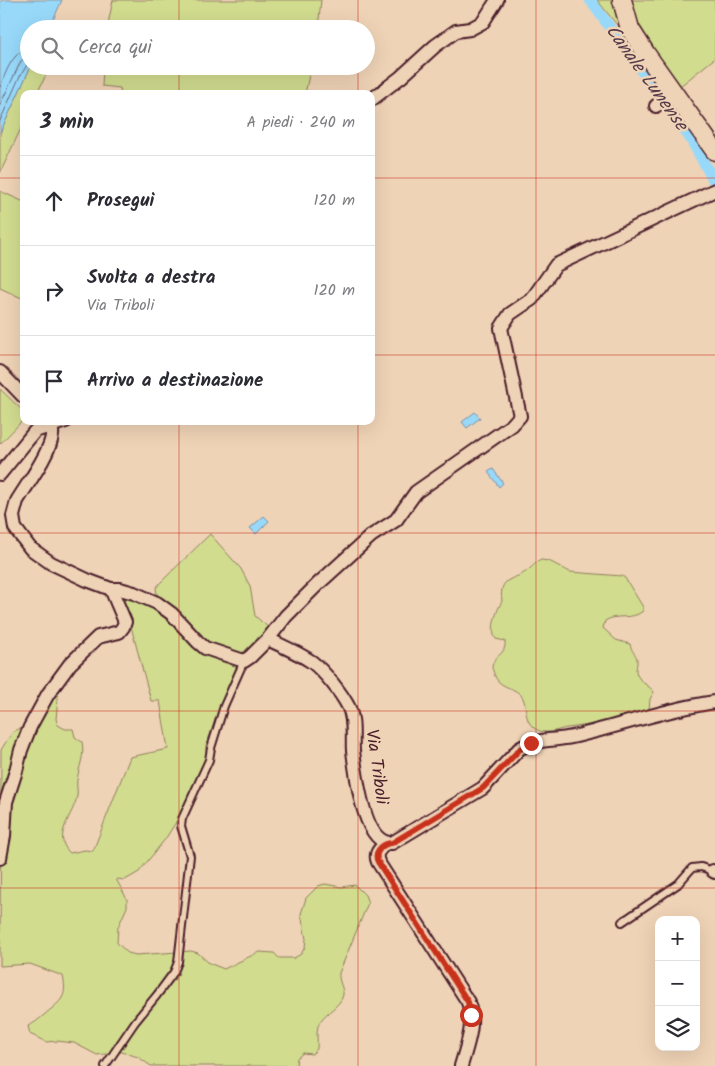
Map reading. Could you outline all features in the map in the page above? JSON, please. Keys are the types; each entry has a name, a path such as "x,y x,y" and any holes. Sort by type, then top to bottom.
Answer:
{"street":[{"path":"375,97 401,77 435,46 456,31 470,29 483,22 497,0"},
{"path":"622,0 630,29 715,151"},
{"path":"49,425 53,433 47,451 14,510 13,522 15,528 30,548 51,563 87,580 111,589 134,593 157,603 172,614 205,648 244,661 268,639 286,616 324,579 371,536 396,520 416,492 512,425 520,416 501,328 510,314 532,299 556,265 712,192"},
{"path":"0,372 20,392"},
{"path":"0,474 30,435 47,425"},
{"path":"0,858 4,836 6,802 21,750 30,727 48,694 78,655 98,636 119,632 123,628 125,622 111,589"},
{"name":"Via Triboli","path":"268,639 312,662 350,708 353,751 361,800 371,826 381,840 386,843"},
{"path":"461,1066 472,1023 471,1009 378,862 376,858 377,852 386,843 392,843 483,788 525,745 540,740 565,738 590,732 682,707 715,702"}],"lane":[{"path":"105,1066 135,1022 163,988 178,962 190,856 181,826 182,819 209,760 224,706 244,661"},
{"path":"622,922 678,884 692,868 701,867 714,872"}],"green space":[{"path":"113,0 321,0 319,20 109,20"},
{"path":"597,0 614,0 621,30"},
{"path":"629,0 715,0 715,58 679,87 636,24"},
{"path":"27,75 46,75 39,90 20,90 20,130 0,173 0,133"},
{"path":"103,75 309,75 306,90 120,90 120,88 102,86"},
{"path":"0,191 20,200 20,297 0,288"},
{"path":"0,389 20,408 20,423 0,444"},
{"path":"210,534 241,569 250,586 255,616 270,629 246,655 205,643 157,594 156,588 161,582"},
{"path":"541,560 549,561 570,572 622,576 625,578 643,607 643,611 634,616 609,619 605,621 603,628 616,640 630,644 637,659 637,675 654,692 650,699 649,710 598,723 542,732 530,724 523,698 520,694 496,679 492,668 493,663 504,649 505,641 496,639 493,631 496,615 502,601 501,593 503,587 509,580 530,569"},
{"path":"122,593 148,602 237,666 206,745 206,760 176,822 139,872 125,880 116,879 127,899 127,907 118,927 117,943 128,953 136,955 191,951 198,953 209,963 224,969 259,952 274,953 279,958 294,958 301,954 305,947 306,939 301,914 306,898 318,886 325,884 341,887 355,885 365,895 368,903 339,973 343,995 338,1004 320,1021 317,1028 317,1049 312,1054 303,1053 297,1058 296,1066 151,1066 138,1057 122,1052 97,1055 74,1043 46,1042 30,1034 28,1026 33,1024 61,999 64,990 63,976 30,964 0,966 1,750 14,731 37,724 59,687 56,719 58,725 65,729 73,729 75,737 82,742 83,747 77,782 77,796 63,833 65,846 70,853 85,850 93,851 130,757 168,749 160,701 151,701"}],"water":[{"path":"2,0 62,0 53,20 20,20 20,75 27,75 0,133 0,2"},
{"path":"475,412 480,418 467,428 462,422"},
{"path":"493,469 503,483 499,487 488,472"},
{"path":"264,516 269,521 256,534 250,528"}],"waterway":[{"name":"Canale Lunense","path":"590,0 690,138 715,183"}],"route":[{"path":"471,1015 468,1002 378,862 376,855 386,843 392,843 483,788 520,749 531,743"}]}
